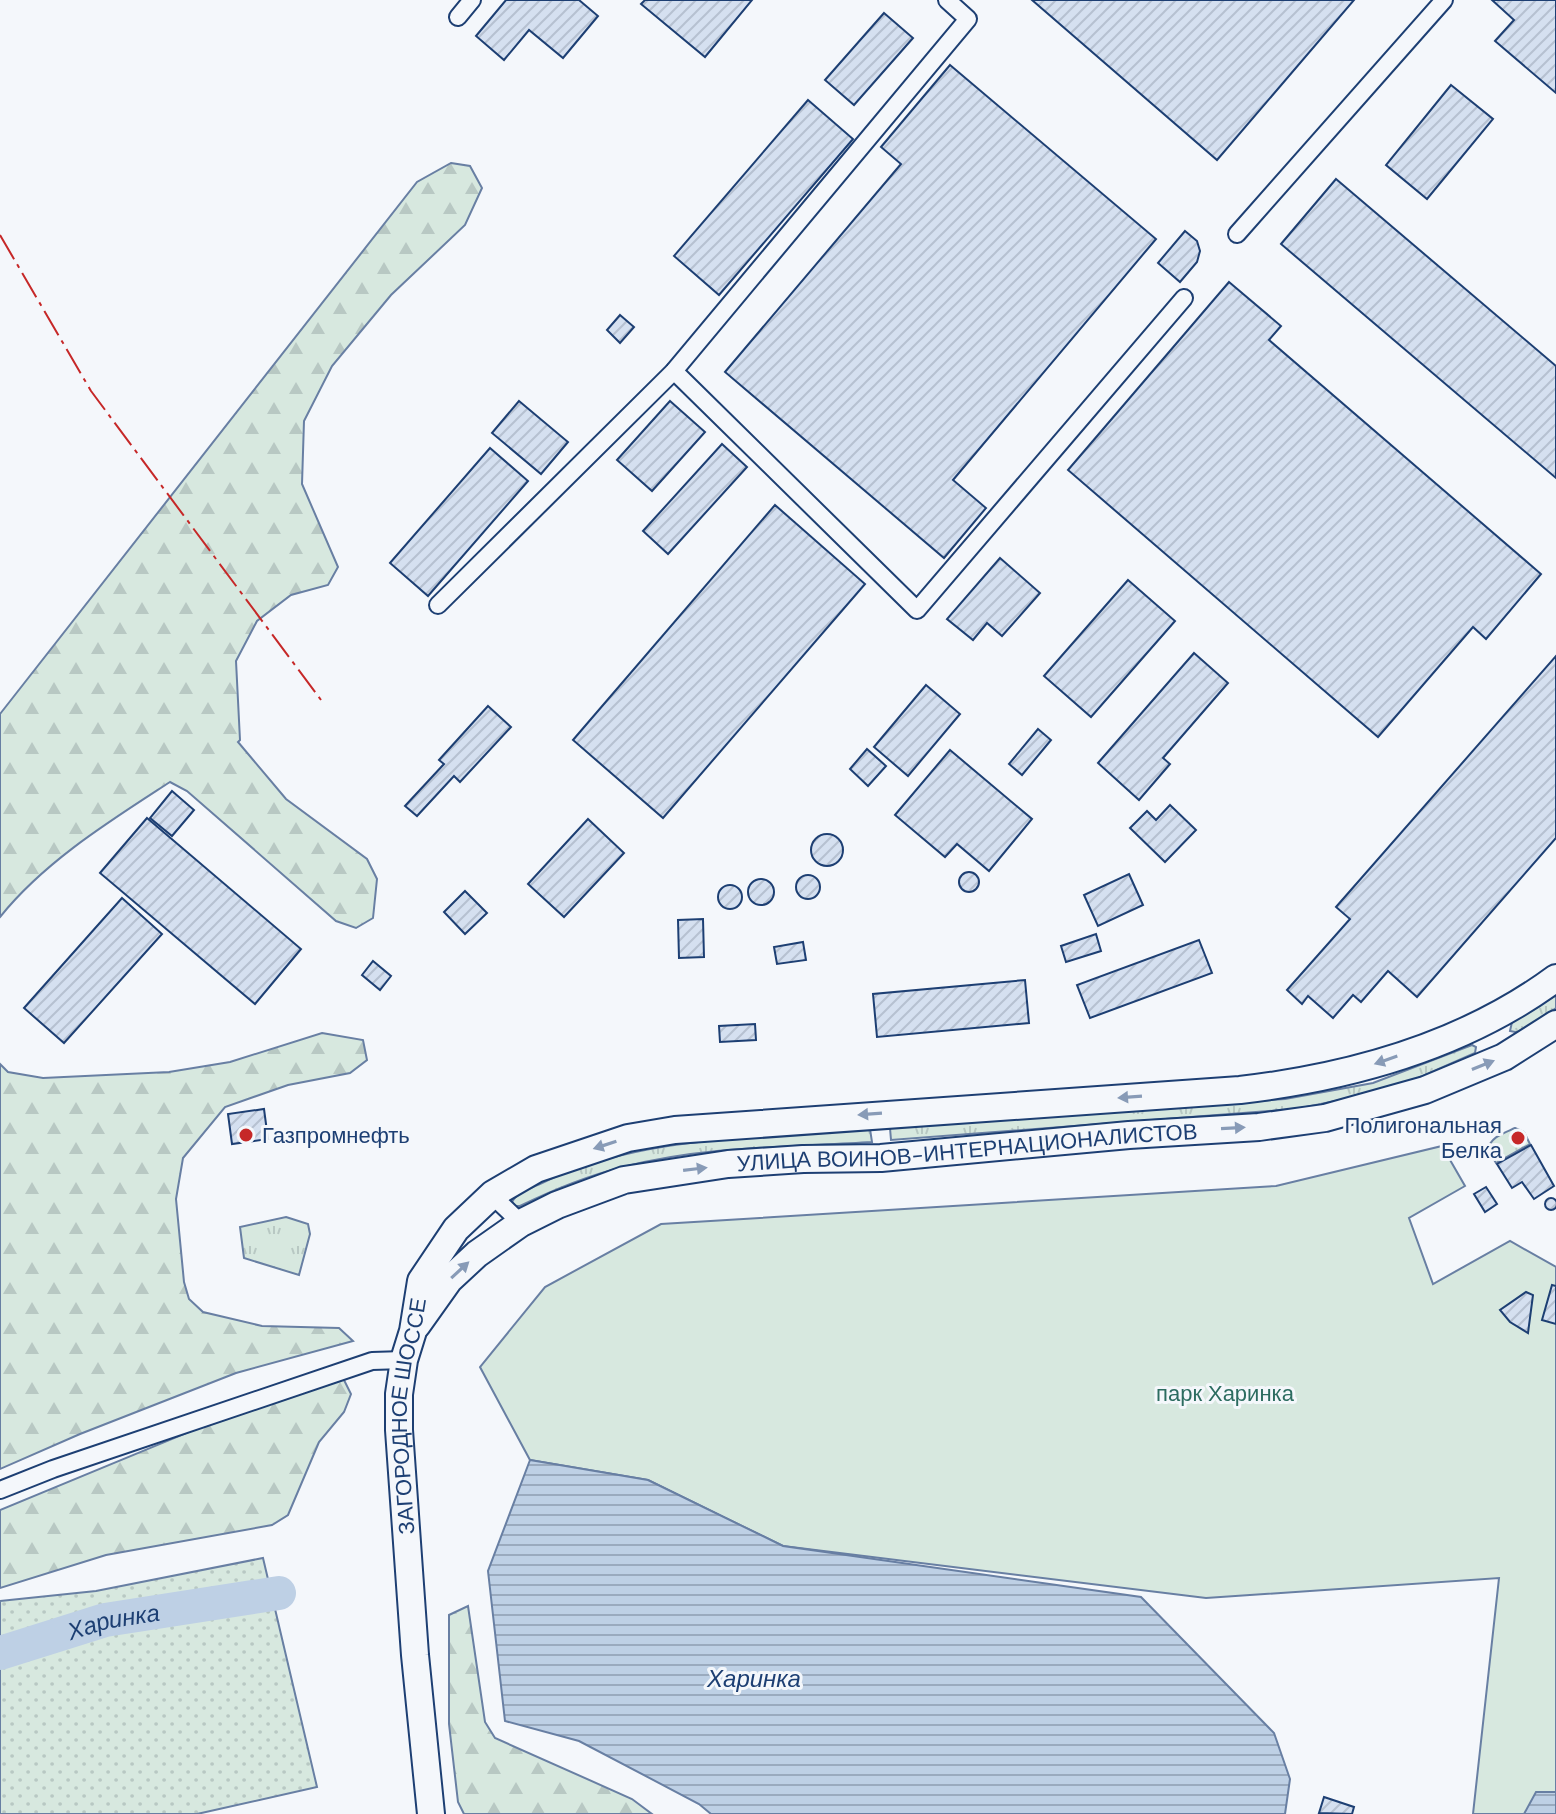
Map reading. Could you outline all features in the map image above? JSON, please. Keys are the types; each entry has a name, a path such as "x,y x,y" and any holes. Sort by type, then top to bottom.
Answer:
{"main road":[{"name":"УЛИЦА ВОИНОВ-ИНТЕРНАЦИОНАЛИСТОВ","path":"820,1118 1240,1090 1321,1078 1426,1048 1474,1027 1556,978"},
{"name":"УЛИЦА ВОИНОВ-ИНТЕРНАЦИОНАЛИСТОВ","path":"413,1331 449,1280 477,1254 521,1223 557,1205 624,1180 687,1169 803,1159 881,1158 1129,1135 1259,1127 1325,1118 1425,1090 1504,1057 1556,1024"},
{"name":"ЗАГОРОДНОЕ ШОССЕ","path":"431,1814 415,1655 399,1430 399,1394 404,1360 413,1331 421,1281 456,1229 493,1194 536,1169 628,1138 675,1130 820,1118"}],"street":[{"path":"458,17 472,0"},
{"path":"438,605 674,371 968,19 947,0"},
{"path":"1237,234 1444,0"},
{"path":"674,371 917,610 1184,298"},
{"path":"493,1194 521,1223"},
{"path":"0,1490 53,1469 372,1361 404,1360"}],"green space":[{"path":"451,163 470,166 482,188 465,225 391,295 332,366 304,421 302,484 338,567 328,585 291,595 257,621 236,661 238,742 286,799 367,859 377,879 373,918 356,928 336,921 187,791 170,782 58,860 0,917 0,714 417,182"},
{"path":"1556,995 1556,1008 1520,1033 1510,1031 1512,1022"},
{"path":"322,1033 363,1040 367,1060 350,1073 288,1085 225,1107 183,1158 176,1199 184,1282 189,1299 203,1312 262,1326 339,1328 353,1341 236,1373 0,1469 0,1064 8,1072 43,1078 169,1072 230,1062"},
{"path":"1472,1045 1476,1047 1475,1053 1409,1082 1296,1109 891,1140 890,1128 1285,1099 1373,1083"},
{"path":"1515,1128 1524,1132 1530,1144 1496,1163 1488,1150 1489,1146 1498,1136"},
{"path":"870,1129 872,1142 746,1148 653,1160 596,1175 520,1206 512,1202 525,1191 580,1167 661,1147 745,1137"},
{"name":"парк Харинка","path":"1442,1146 1465,1186 1409,1218 1433,1284 1510,1241 1556,1267 1556,1814 1473,1814 1499,1578 1206,1598 783,1546 648,1480 530,1460 480,1367 545,1287 661,1224 1276,1186"},
{"path":"286,1217 308,1224 310,1234 299,1275 244,1258 240,1227"},
{"path":"339,1370 351,1394 344,1412 319,1442 288,1515 272,1525 106,1555 0,1588 0,1510"},
{"path":"263,1558 317,1787 197,1814 0,1814 0,1601 96,1591"},
{"path":"468,1606 485,1722 495,1738 632,1799 652,1814 464,1814 458,1802 449,1724 449,1615"}],"water":[{"name":"Харинка","path":"530,1460 648,1480 783,1546 1141,1597 1274,1733 1290,1779 1285,1814 711,1814 699,1804 579,1741 505,1721 488,1571"},
{"path":"1536,1792 1556,1792 1556,1814 1524,1814"}],"building":[{"path":"506,0 579,0 598,16 563,58 529,30 504,60 476,36"},
{"path":"645,0 752,0 705,57 641,4"},
{"path":"1032,0 1354,0 1217,160"},
{"path":"1492,0 1556,0 1556,93 1495,41 1514,20"},
{"path":"884,13 913,38 854,105 825,80"},
{"path":"950,65 1156,239 953,480 986,508 944,558 725,372 901,164 881,147"},
{"path":"1451,85 1493,119 1427,199 1386,165"},
{"path":"808,100 853,139 719,295 674,256"},
{"path":"1336,179 1556,366 1556,478 1281,244"},
{"path":"1185,231 1197,241 1200,251 1197,262 1180,282 1158,263"},
{"path":"1229,282 1281,326 1269,340 1541,574 1486,639 1473,627 1378,737 1068,470"},
{"path":"620,315 634,327 620,343 607,330"},
{"path":"519,401 568,442 541,474 492,433"},
{"path":"670,401 705,432 652,491 617,460"},
{"path":"722,444 747,467 668,554 643,531"},
{"path":"490,448 528,481 428,596 390,563"},
{"path":"775,505 865,584 663,818 573,740"},
{"path":"1000,558 1040,593 1002,636 987,623 973,640 947,619"},
{"path":"1128,580 1175,621 1091,717 1044,676"},
{"path":"1194,653 1228,683 1163,758 1170,764 1139,800 1098,763"},
{"path":"1556,656 1556,838 1417,997 1388,971 1361,1002 1353,995 1333,1018 1308,996 1302,1004 1287,990 1350,919 1336,907"},
{"path":"926,685 960,714 908,776 874,747"},
{"path":"488,706 511,727 460,782 454,776 417,816 405,806 444,764 439,760"},
{"path":"1038,729 1051,740 1022,775 1009,764"},
{"path":"867,749 886,766 868,786 850,769"},
{"path":"950,750 1032,819 989,871 957,844 945,857 895,815"},
{"path":"172,791 194,810 172,836 150,818"},
{"path":"1170,805 1196,830 1165,862 1130,828 1147,811 1156,820"},
{"path":"147,818 301,949 255,1004 100,873"},
{"path":"588,819 624,853 564,917 528,884"},
{"path":"827,834 839,838 843,850 839,862 827,866 815,862 811,850 815,838"},
{"path":"965,872 973,872 979,882 973,892 965,892 959,886 959,878"},
{"path":"1129,874 1143,905 1098,926 1084,895"},
{"path":"808,875 817,878 820,887 817,896 808,899 799,896 796,887 799,878"},
{"path":"761,879 770,883 774,892 770,901 761,905 752,901 748,892 752,883"},
{"path":"730,885 739,888 742,897 739,906 730,909 721,906 718,897 721,888"},
{"path":"465,891 487,913 465,934 444,912"},
{"path":"122,898 162,934 64,1043 24,1008"},
{"path":"703,919 704,957 679,958 678,920"},
{"path":"1096,934 1101,951 1066,962 1061,946"},
{"path":"1199,940 1212,973 1090,1018 1077,985"},
{"path":"803,942 806,960 777,964 774,947"},
{"path":"373,961 391,976 380,990 362,975"},
{"path":"1025,980 1029,1023 877,1037 873,994"},
{"path":"755,1024 756,1040 720,1042 719,1026"},
{"path":"264,1109 268,1139 232,1144 228,1114"},
{"path":"1531,1145 1554,1186 1534,1199 1522,1182 1512,1188 1497,1164"},
{"path":"1486,1187 1497,1204 1485,1212 1474,1194"},
{"path":"1551,1198 1557,1204 1551,1210 1545,1204"},
{"path":"1552,1285 1556,1286 1556,1324 1542,1320"},
{"path":"1526,1292 1533,1295 1528,1333 1510,1322 1500,1310"},
{"path":"1324,1797 1354,1807 1352,1814 1319,1813"}],"waterway":[{"name":"Харинка","path":"0,1653 105,1620 279,1593"}],"power":[{"path":"0,235 91,391 321,700"}],"place":[{"name":"Газпромнефть","path":"246,1135"},
{"name":"Полигональная Белка","path":"1518,1138"}]}
